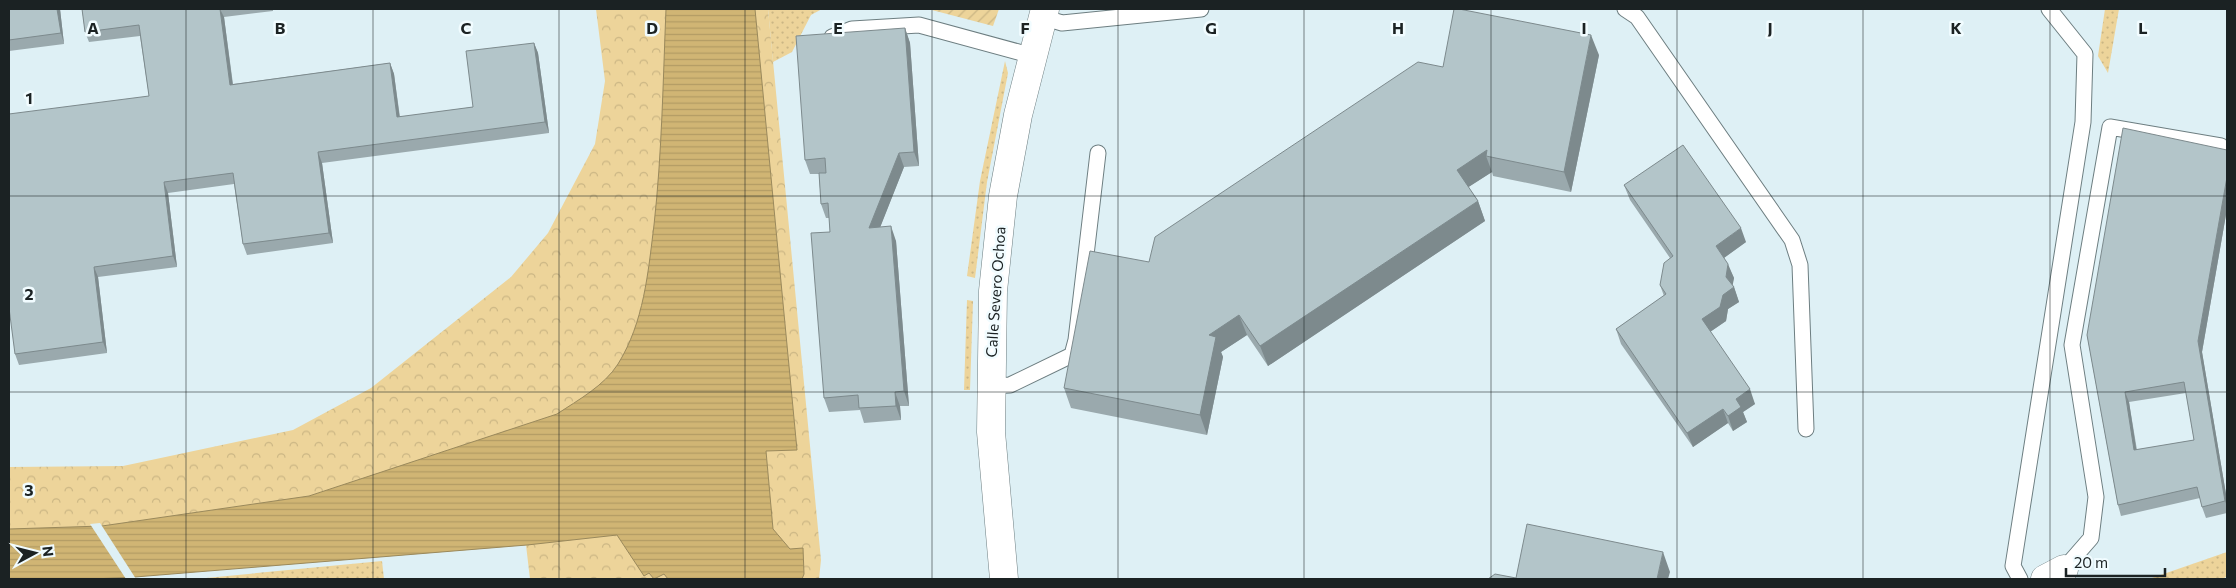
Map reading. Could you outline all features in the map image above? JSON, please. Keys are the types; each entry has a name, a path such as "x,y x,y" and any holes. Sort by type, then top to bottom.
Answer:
{"street":[{"name":"Calle Severo Ochoa","path":"1004,579 991,432 993,290 1003,196 1018,115 1044,13"}],"lane":[{"path":"1044,13 1062,23 1200,9"},
{"path":"1625,9 1637,17 1792,240 1800,266 1806,429"},
{"path":"2020,579 2013,566 2084,122 2084,54 2049,9"},
{"path":"832,37 852,29 919,25 1033,56"},
{"path":"2054,574 2091,538 2096,497 2072,345 2110,127 2221,146"},
{"path":"991,386 1010,385 1072,355 1076,340 1098,153"}],"green space":[{"path":"596,9 768,9 821,560 819,579 530,579 526,545 135,577 9,579 9,467 123,466 293,430 371,388 511,277 548,233 595,144 605,81"},
{"path":"768,9 822,9 811,15 792,52 773,62"},
{"path":"928,9 999,9 993,26"},
{"path":"2105,9 2119,9 2108,73 2098,56"},
{"path":"1005,61 1008,73 987,182 975,278 967,276 980,181"},
{"path":"967,300 973,301 970,390 964,390"},
{"path":"2227,552 2227,576 2223,579 2149,579"},
{"path":"382,561 384,579 206,579 206,578"}],"shaded area":[{"path":"666,9 755,9 797,450 766,451 773,529 790,549 803,548 804,574 802,579 668,579 664,574 654,579 649,573 644,576 617,535 527,545 135,577 9,579 9,529 102,526 309,496 557,414 598,386 612,372 627,348 644,297 659,171"}],"pier":[{"path":"100,523 136,579 126,579 90,524"}],"building":[{"path":"9,9 57,9 61,33 9,40"},
{"path":"82,9 220,9 230,85 390,63 397,117 473,107 466,51 534,43 545,122 318,152 329,233 243,244 233,173 164,182 173,256 94,267 103,342 15,354 9,308 9,114 149,96 139,25 85,32"},
{"path":"1454,9 1591,35 1564,172 1486,156 1487,150 1457,170 1478,201 1260,346 1239,315 1209,335 1216,337 1200,415 1064,388 1090,251 1149,262 1155,237 1418,62 1443,67"},
{"path":"905,28 914,152 899,153 869,228 891,226 904,391 895,392 896,406 859,408 858,395 824,398 811,233 830,232 828,203 821,204 819,173 826,173 825,158 805,160 796,36"},
{"path":"2123,128 2227,150 2227,177 2198,341 2225,501 2202,507 2197,487 2118,505 2087,335","holes":["2184,382 2194,440 2134,450 2125,392"]},
{"path":"1683,145 1741,228 1716,246 1728,264 1726,277 1734,287 1723,295 1720,307 1702,319 1750,389 1736,399 1741,407 1728,416 1723,409 1687,433 1616,329 1666,294 1660,285 1664,263 1673,256 1624,185"},
{"path":"1527,524 1663,552 1657,579 1488,579 1495,574 1516,578"}]}
